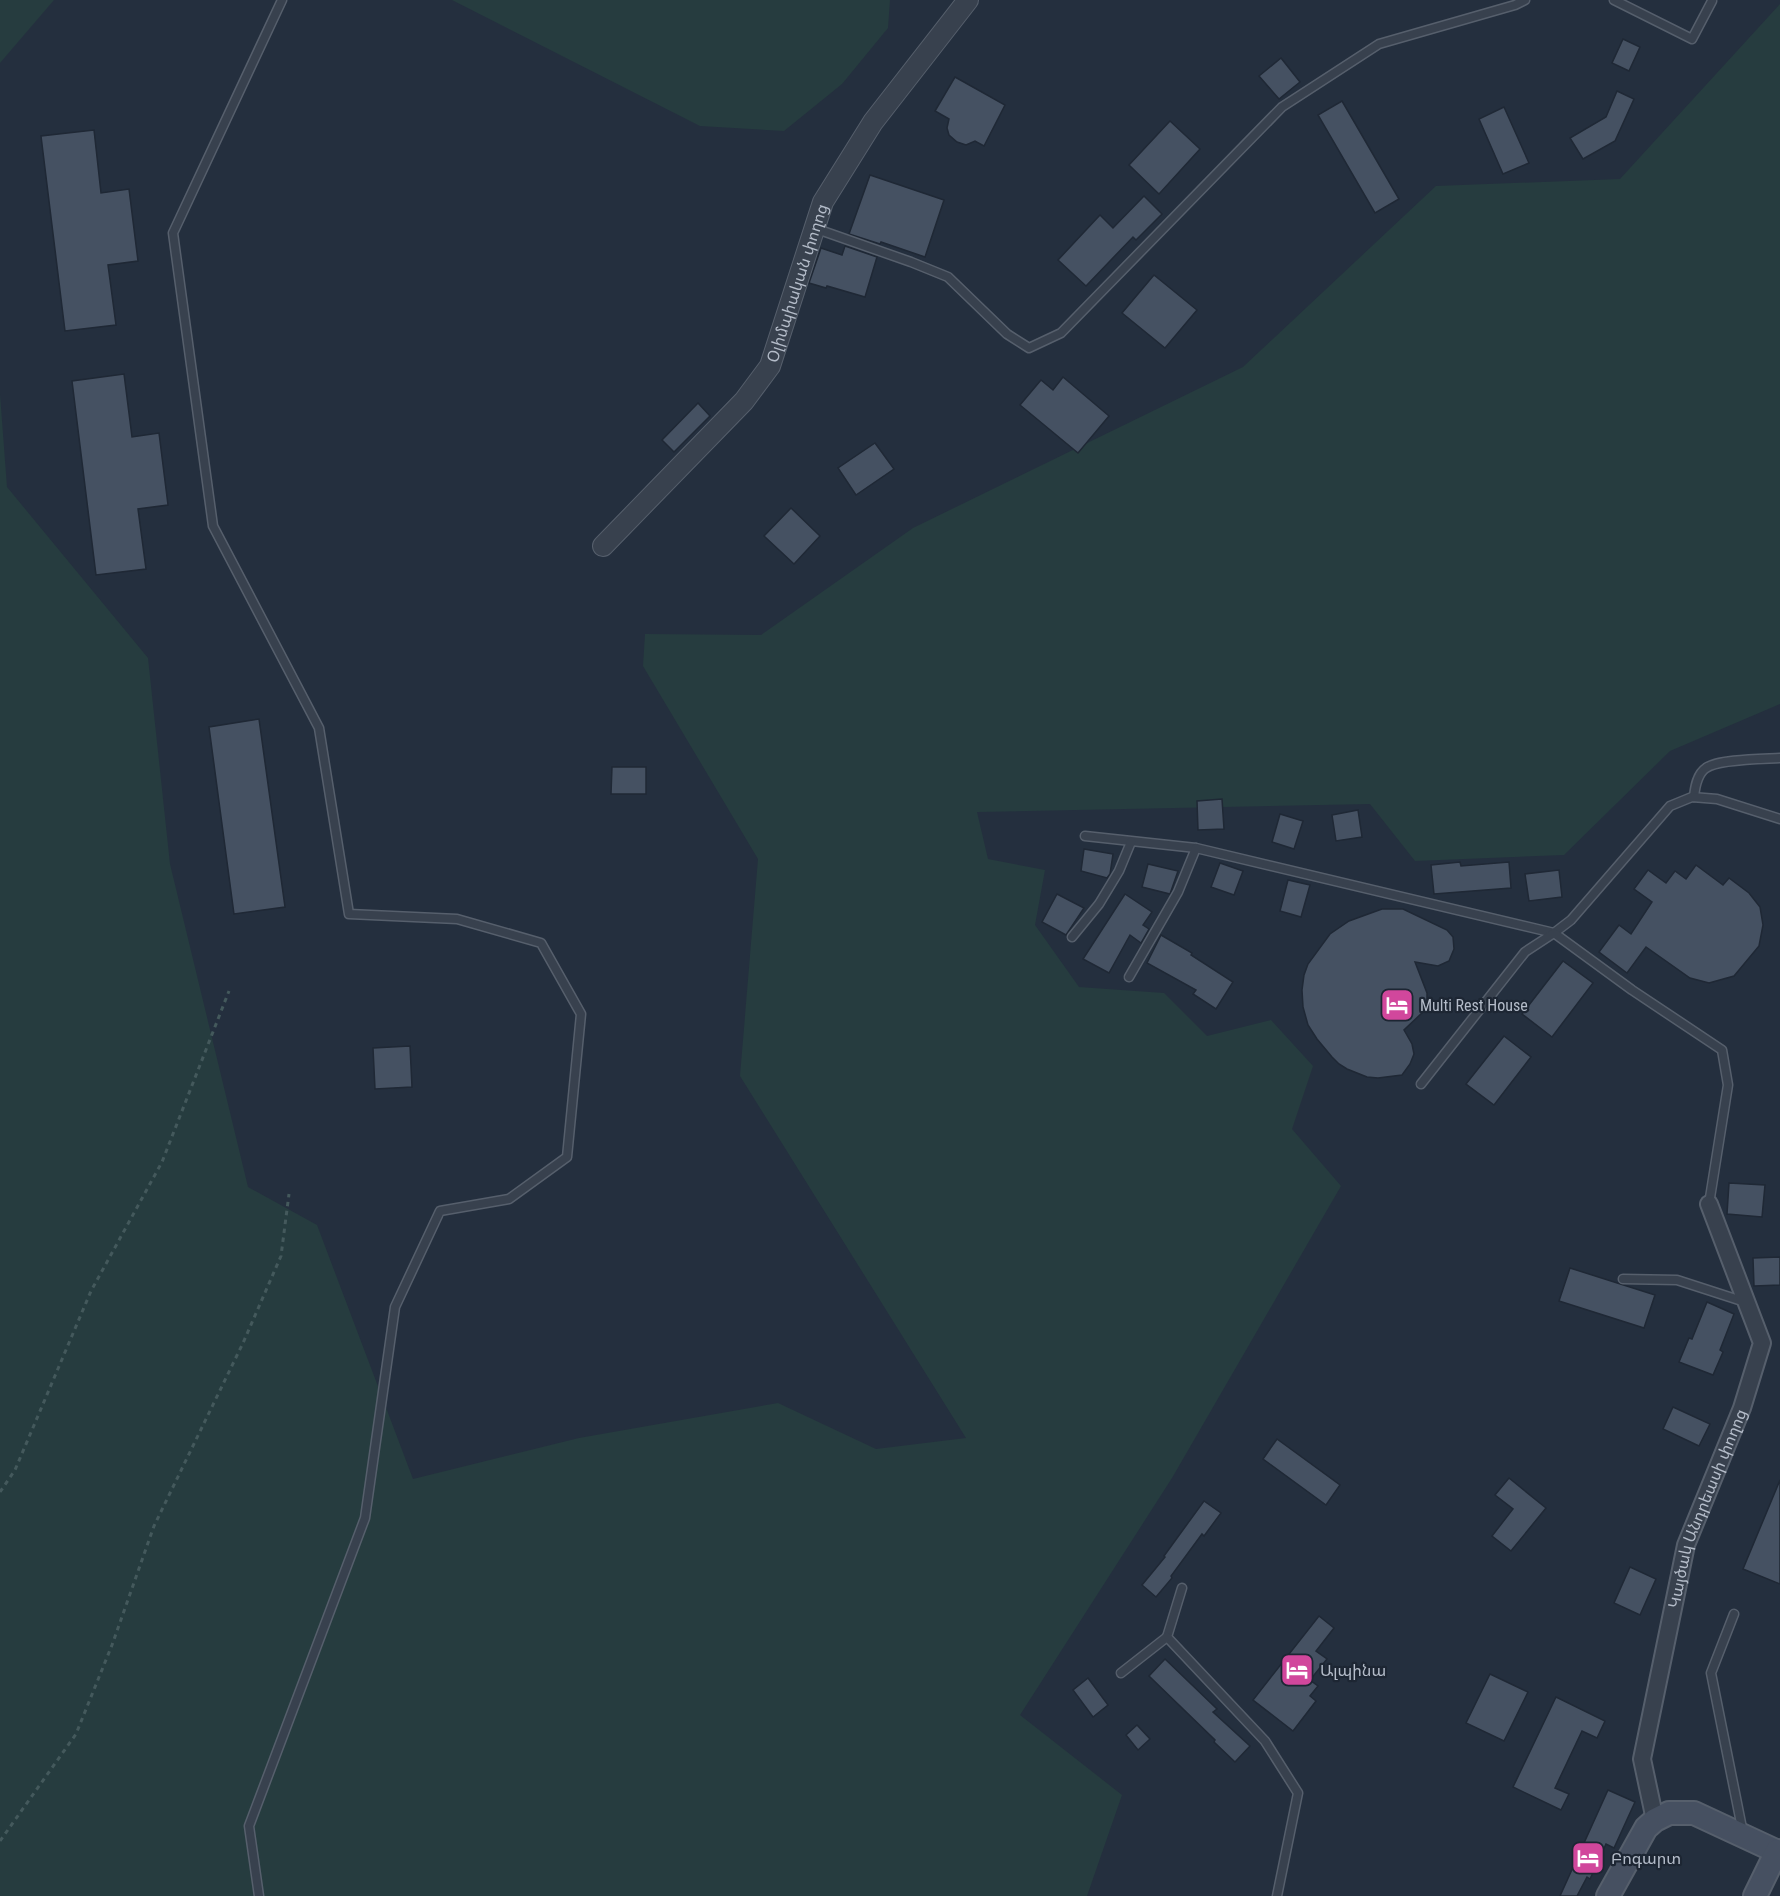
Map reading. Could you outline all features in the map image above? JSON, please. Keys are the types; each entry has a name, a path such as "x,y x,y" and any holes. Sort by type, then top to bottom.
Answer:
{"main road":[{"path":"1608,1896 1646,1828 1669,1813 1694,1813 1778,1852 1755,1896"}],"street":[{"name":"Օլիմպիական փողոց","path":"603,546 744,401 770,366 823,202 873,122 968,0"},
{"name":"Կայծակ Անդրեասի փողոց","path":"1656,1820 1642,1759 1686,1545 1742,1408 1762,1343 1709,1204"}],"lane":[{"path":"259,1896 249,1826 365,1518 395,1307 440,1211 509,1199 567,1157 581,1014 541,943 458,919 349,914 319,728 213,526 173,233 282,0"},
{"path":"814,228 911,262 948,278 1007,334 1029,348 1061,333 1282,107 1379,44 1515,5 1525,0"},
{"path":"1614,0 1692,39 1712,1"},
{"path":"1694,797 1696,781 1704,768 1715,764 1780,758"},
{"path":"1421,1084 1525,951 1571,920 1670,806 1694,797 1717,799 1780,819"},
{"path":"1085,836 1196,848 1554,933 1632,990 1722,1050 1728,1085 1709,1204"},
{"path":"1072,937 1099,904 1119,871 1131,842"},
{"path":"1129,977 1178,892 1196,848"},
{"path":"1623,1279 1677,1280 1746,1302"},
{"path":"1121,1673 1167,1637 1182,1588"},
{"path":"1734,1614 1712,1673 1744,1837"},
{"path":"1167,1637 1265,1741 1298,1793 1278,1896"}],"path":[{"path":"0,1492 15,1470 91,1291 162,1162 229,991"},
{"path":"0,1841 76,1734 112,1645 154,1526 243,1343 281,1256 289,1194"}],"green space":[{"path":"0,0 54,0 0,63"},
{"path":"452,0 890,0 888,28 842,84 784,131 700,126"},
{"path":"1780,4 1780,704 1670,751 1564,855 1415,861 1370,804 977,812 988,859 1045,870 1035,925 1079,987 1164,993 1207,1036 1271,1020 1313,1066 1292,1129 1341,1186 1172,1478 1020,1715 1122,1795 1087,1896 0,1896 0,394 7,487 148,658 170,864 248,1187 317,1225 413,1479 579,1438 778,1403 876,1449 966,1438 740,1076 758,859 643,666 645,634 761,635 913,528 1243,367 1436,186 1620,179"}],"building":[{"path":"1623,39 1640,47 1629,71 1612,63"},
{"path":"1281,58 1300,82 1279,99 1259,76"},
{"path":"955,77 1005,105 984,146 975,141 966,145 957,142 949,135 947,128 949,119 935,111"},
{"path":"1617,91 1634,99 1615,141 1583,159 1570,138 1606,117"},
{"path":"1342,101 1399,199 1375,213 1318,115"},
{"path":"1504,107 1529,163 1503,174 1479,119"},
{"path":"1170,121 1200,149 1159,194 1129,165"},
{"path":"94,130 101,193 129,189 138,261 108,265 116,325 65,331 41,136"},
{"path":"870,175 944,200 925,257 849,234"},
{"path":"1144,196 1162,214 1136,240 1133,237 1086,286 1058,260 1100,215 1113,228"},
{"path":"845,246 877,257 865,297 809,283 821,248 842,255"},
{"path":"1154,275 1197,310 1165,348 1122,313"},
{"path":"124,374 132,437 159,433 168,505 138,509 146,569 96,575 72,381"},
{"path":"1063,377 1109,416 1078,453 1020,405 1041,380 1053,390"},
{"path":"698,403 710,416 674,452 662,440"},
{"path":"875,443 894,469 856,495 838,468"},
{"path":"791,508 820,536 794,564 764,536"},
{"path":"259,719 285,907 234,914 209,727"},
{"path":"612,767 646,767 646,794 611,794"},
{"path":"1222,799 1224,829 1198,830 1197,801"},
{"path":"1358,810 1362,837 1336,841 1332,815"},
{"path":"1280,814 1303,821 1294,849 1272,842"},
{"path":"1084,849 1113,854 1110,874 1107,878 1081,871"},
{"path":"1460,862 1461,866 1509,862 1511,888 1434,894 1431,865"},
{"path":"1220,863 1243,871 1234,895 1211,887"},
{"path":"1148,864 1178,871 1170,894 1142,887"},
{"path":"1696,865 1723,885 1729,878 1749,893 1760,907 1763,925 1759,946 1734,976 1709,983 1690,978 1646,947 1627,973 1599,952 1619,925 1631,934 1652,902 1634,889 1648,870 1666,883 1675,871 1686,879"},
{"path":"1559,870 1562,897 1529,901 1525,874"},
{"path":"1288,880 1310,885 1301,917 1280,911"},
{"path":"1057,894 1084,908 1066,935 1042,922"},
{"path":"1125,894 1152,912 1143,925 1149,929 1141,943 1130,935 1109,973 1083,959"},
{"path":"1382,909 1403,909 1447,930 1453,937 1454,949 1449,961 1438,966 1415,962 1427,993 1427,1001 1424,1011 1404,1030 1412,1044 1414,1054 1402,1075 1378,1078 1367,1077 1347,1069 1332,1057 1308,1025 1303,1007 1302,990 1308,964 1330,934 1349,921"},
{"path":"1161,935 1192,953 1191,955 1233,982 1216,1009 1193,994 1196,990 1147,963"},
{"path":"1563,961 1593,983 1552,1037 1522,1014"},
{"path":"1504,1036 1531,1057 1494,1105 1466,1084"},
{"path":"410,1046 412,1087 375,1089 373,1048"},
{"path":"1729,1183 1765,1185 1762,1217 1727,1214"},
{"path":"1780,1257 1780,1285 1754,1286 1753,1258"},
{"path":"1570,1268 1655,1295 1644,1328 1559,1301"},
{"path":"1707,1302 1734,1314 1720,1350 1723,1352 1713,1375 1679,1362 1689,1338 1692,1339"},
{"path":"1673,1407 1710,1424 1699,1446 1663,1429"},
{"path":"1277,1439 1340,1485 1326,1505 1263,1459"},
{"path":"1509,1478 1546,1508 1511,1551 1492,1536 1513,1509 1495,1495"},
{"path":"1780,1480 1780,1584 1743,1569"},
{"path":"1204,1501 1221,1513 1204,1536 1202,1534 1156,1597 1142,1585 1165,1557"},
{"path":"1630,1567 1656,1579 1640,1615 1614,1603"},
{"name":"Ալպինա","path":"1319,1616 1334,1628 1316,1651 1327,1659 1310,1680 1318,1686 1310,1696 1316,1701 1293,1731 1253,1700"},
{"path":"1165,1659 1217,1709 1213,1712 1250,1746 1235,1762 1149,1676"},
{"path":"1490,1674 1528,1692 1504,1741 1466,1723"},
{"path":"1088,1678 1108,1705 1093,1717 1073,1690"},
{"path":"1556,1697 1605,1721 1597,1738 1582,1731 1555,1788 1569,1794 1561,1810 1513,1787"},
{"path":"1137,1725 1150,1739 1138,1750 1126,1735"},
{"path":"1608,1790 1635,1802 1614,1848 1606,1844 1590,1879 1587,1877 1577,1896 1560,1896"}],"place":[{"name":"Multi Rest House","path":"1397,1005"},
{"name":"Ալպինա","path":"1297,1670"},
{"name":"Բոգարտ","path":"1588,1858"}]}
